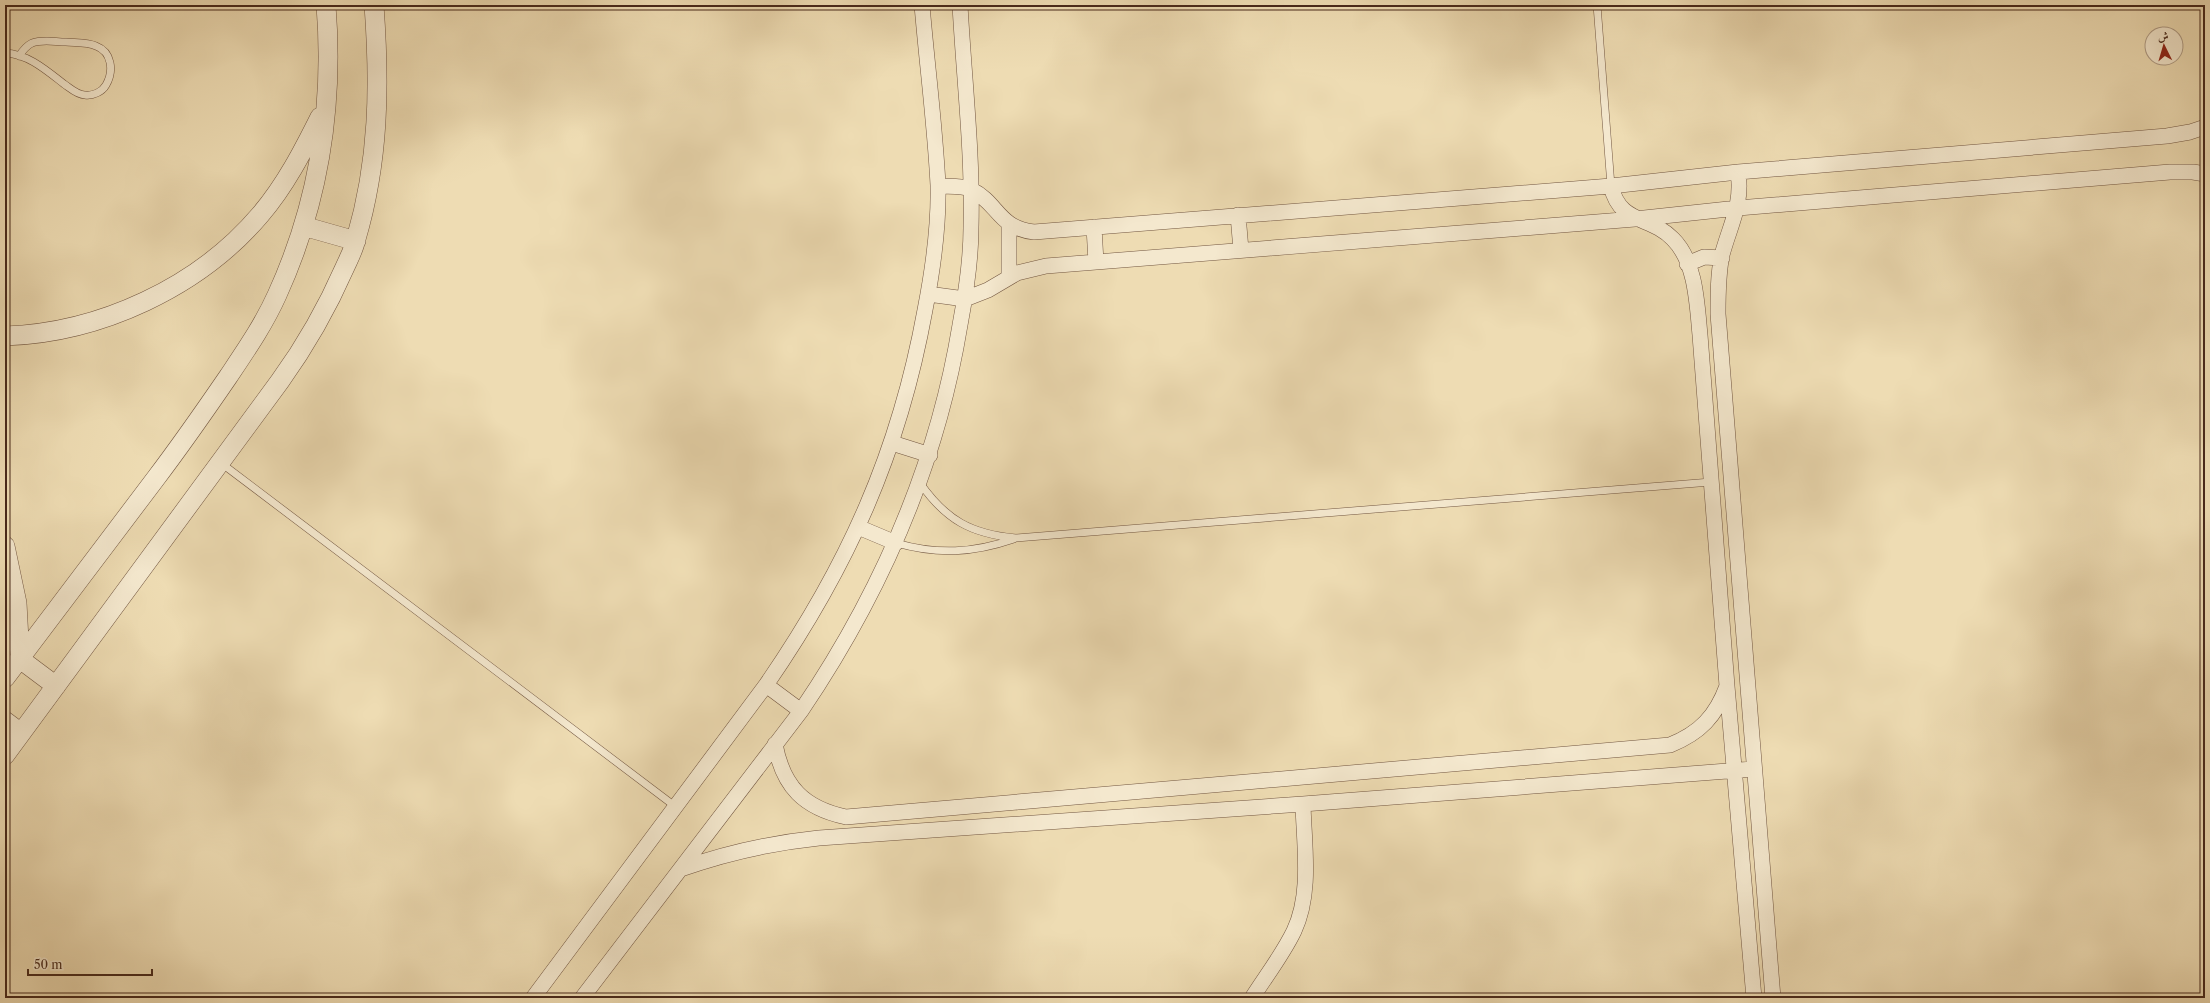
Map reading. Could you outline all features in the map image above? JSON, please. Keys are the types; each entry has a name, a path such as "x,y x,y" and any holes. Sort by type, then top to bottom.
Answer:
{"street":[{"path":"5,678 189,435 261,328 291,261 303,226 318,165 327,103 329,47 326,5"},
{"path":"5,755 294,362 315,329 329,302 356,240 373,162 378,120 379,78 374,5"},
{"path":"534,998 766,685 804,628 831,582 858,527 892,443 919,344 928,294 935,240 938,186 922,5"},
{"path":"582,998 801,711 851,632 896,543 920,483 930,456 949,382 965,299 971,229 971,189 960,5"},
{"path":"5,336 20,335 78,325 120,312 159,294 196,272 230,246 260,215 286,180 327,103"},
{"path":"938,186 971,189 1009,224 1021,230 1034,232 1611,186 1738,172 2167,136 2190,132 2205,127"},
{"path":"1738,172 1740,184 1738,208 1722,258 1718,295 1742,600 1753,769 1773,998"},
{"path":"928,294 965,299 988,290 1009,277 1036,267 1635,219 1738,208 2170,172 2193,172 2205,174"},
{"path":"1611,186 1618,206 1626,214 1662,230 1673,239 1682,250 1694,287 1700,335 1727,686 1754,998"},
{"path":"1238,215 1241,250"},
{"path":"1009,224 1009,277"},
{"path":"303,226 356,240"},
{"path":"1094,227 1096,262"},
{"path":"1687,264 1704,257 1722,258"},
{"path":"1700,335 1720,332"},
{"path":"892,443 930,456"},
{"path":"858,527 896,543"},
{"path":"5,546 17,602 20,658 56,686"},
{"path":"766,685 801,711"},
{"path":"775,744 779,762 786,779 797,794 812,805 828,813 846,817 1670,745 1691,736 1712,717 1721,702 1727,686"},
{"path":"5,721 21,733"},
{"path":"681,868 735,852 763,846 819,838 1303,804 1753,769"},
{"path":"1184,788 1186,812"},
{"path":"1252,998 1286,946 1300,913 1305,877 1303,804"},
{"path":"881,814 882,834"}],"lane":[{"path":"1597,5 1611,186"},
{"path":"5,53 35,62 73,91 84,95 90,95 101,90 108,80 111,67 110,60 102,49 90,44 38,42 27,46 19,56"},
{"path":"220,463 676,807"},
{"path":"920,483 933,502 951,518 971,529 993,536 1016,538 1711,482"},
{"path":"896,543 926,550 969,551 993,546 1016,538"}]}
